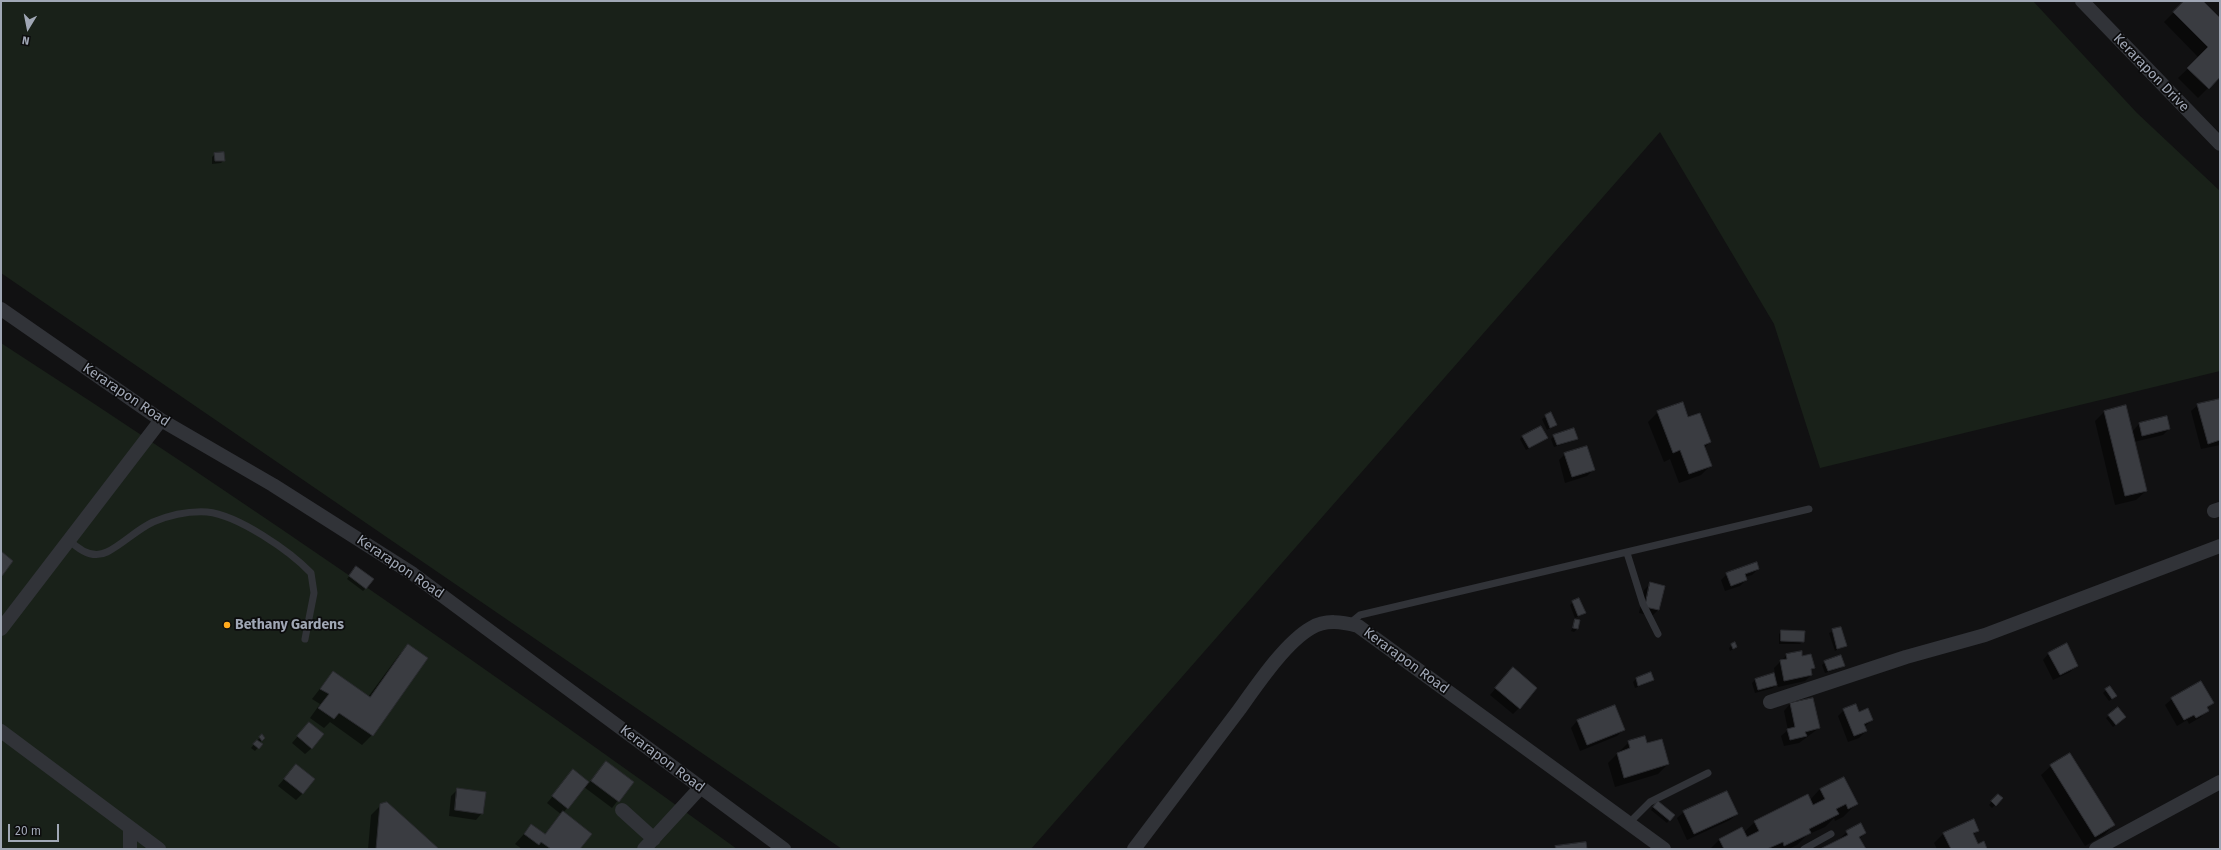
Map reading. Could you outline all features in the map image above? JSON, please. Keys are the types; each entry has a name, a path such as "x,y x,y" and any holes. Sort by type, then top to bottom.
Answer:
{"street":[{"name":"Kerarapon Drive","path":"2082,1 2220,144"},
{"name":"Kerarapon Road","path":"1,309 161,420 273,485 413,574 784,849"},
{"path":"1,629 161,420"},
{"path":"1770,702 1906,657 1985,635 2220,546"},
{"name":"Kerarapon Road","path":"1134,849 1278,657 1310,629 1321,623 1331,622 1358,626 1664,849"},
{"path":"1,731 159,849"},
{"path":"2096,849 2220,782"},
{"path":"622,810 649,844 700,788"},
{"path":"130,828 130,849"}],"lane":[{"path":"1349,624 1360,615 1808,509"},
{"path":"69,540 84,552 106,553 140,529 169,517 184,513 207,512 235,521 288,552 311,573 314,593 305,639"},
{"path":"1627,553 1643,604 1658,634"},
{"path":"1629,823 1650,802 1708,773"},
{"path":"1804,849 1831,834"}],"shaded area":[{"path":"1,1 2033,1 2137,113 2220,191 2220,371 1820,468 1774,324 1660,132 1031,849 842,849 1,273"},
{"path":"1,343 188,466 372,591 737,849 1,849"}],"building":[{"path":"2184,1 2203,1 2220,18 2220,77 2209,89 2187,68 2208,47 2173,12"},
{"path":"224,152 225,161 215,161 214,153"},
{"path":"2220,399 2220,440 2208,444 2197,404"},
{"path":"1683,402 1688,417 1700,413 1711,442 1704,445 1712,466 1689,474 1680,450 1673,453 1657,411"},
{"path":"2126,405 2147,491 2125,496 2104,411"},
{"path":"1551,412 1557,425 1550,428 1545,415"},
{"path":"2167,416 2170,429 2142,436 2139,423"},
{"path":"1541,426 1548,438 1529,448 1522,436"},
{"path":"1574,428 1578,439 1557,445 1553,435"},
{"path":"1587,446 1595,470 1572,477 1564,453"},
{"path":"1,551 13,561 2,576 1,576"},
{"path":"1757,562 1759,569 1745,574 1747,580 1731,586 1726,573"},
{"path":"356,566 374,579 366,589 349,576"},
{"path":"1650,582 1665,586 1659,610 1645,607"},
{"path":"1579,598 1586,613 1578,616 1572,601"},
{"path":"1575,619 1580,620 1578,629 1573,628"},
{"path":"1841,627 1847,646 1837,649 1832,629"},
{"path":"1781,630 1805,631 1804,642 1781,641"},
{"path":"1735,642 1737,647 1733,649 1731,644"},
{"path":"2067,643 2078,666 2060,675 2048,653"},
{"path":"408,644 428,658 373,736 339,713 334,719 318,708 329,694 320,689 333,671 370,697"},
{"path":"1802,651 1802,656 1811,654 1815,668 1811,669 1812,675 1784,681 1780,660 1787,659 1786,654"},
{"path":"1841,655 1845,666 1828,671 1824,661"},
{"path":"1513,667 1537,688 1520,709 1495,688"},
{"path":"1651,672 1654,680 1638,686 1636,678"},
{"path":"1774,673 1777,685 1758,690 1755,679"},
{"path":"2201,681 2214,703 2207,707 2209,711 2196,718 2194,715 2184,720 2171,698"},
{"path":"2110,686 2117,696 2112,699 2105,689"},
{"path":"1813,698 1820,728 1805,732 1807,736 1790,740 1787,729 1795,727 1790,703"},
{"path":"1856,704 1859,712 1868,708 1873,720 1864,724 1867,731 1854,736 1843,709"},
{"path":"1615,705 1625,730 1587,745 1577,720"},
{"path":"2118,707 2126,717 2116,725 2108,715"},
{"path":"309,722 324,734 312,749 297,736"},
{"path":"262,734 265,738 262,741 259,737"},
{"path":"1645,736 1647,743 1662,739 1669,764 1624,778 1617,753 1630,748 1628,741"},
{"path":"257,740 263,744 259,749 253,744"},
{"path":"2070,753 2115,825 2095,837 2050,765"},
{"path":"606,761 634,782 619,802 591,781"},
{"path":"296,764 315,779 303,794 284,779"},
{"path":"573,769 589,782 568,809 552,796"},
{"path":"1844,777 1858,804 1848,809 1846,804 1836,809 1839,814 1809,829 1811,833 1784,846 1783,842 1767,849 1724,849 1719,839 1742,827 1747,837 1759,831 1754,821 1808,794 1813,805 1825,799 1820,789"},
{"path":"457,788 486,792 483,814 455,810"},
{"path":"1727,791 1738,814 1694,834 1683,811"},
{"path":"1998,794 2003,798 1996,806 1991,801"},
{"path":"1658,801 1675,815 1670,821 1653,807"},
{"path":"387,802 439,849 376,849 380,804"},
{"path":"563,811 592,834 580,849 551,849 541,842 539,845 524,834 531,824 545,834"},
{"path":"1974,819 1979,831 1973,833 1978,844 1984,841 1987,849 1951,849 1943,833"},
{"path":"1861,823 1866,833 1859,837 1866,849 1820,849 1848,835 1846,831"},
{"path":"1586,842 1587,849 1552,849 1556,848 1555,846"}],"place":[{"name":"Bethany Gardens","path":"227,625"}]}
